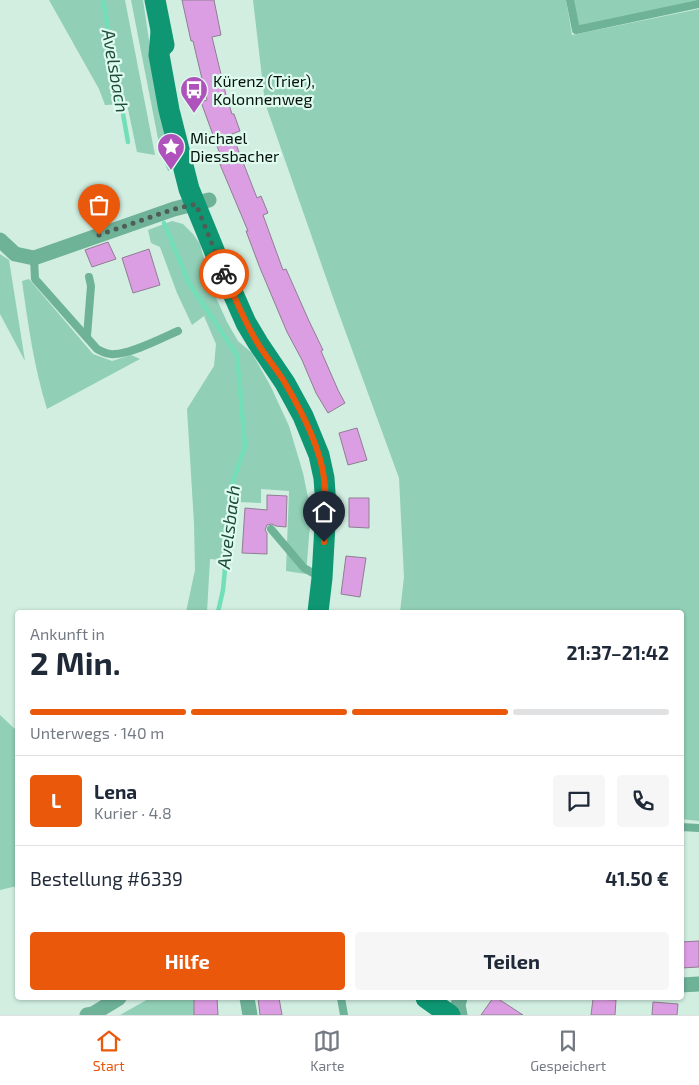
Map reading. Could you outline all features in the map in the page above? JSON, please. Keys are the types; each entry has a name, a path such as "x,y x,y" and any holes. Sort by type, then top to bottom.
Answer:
{"main road":[{"path":"155,0 161,32 159,55 169,110 189,188 202,202 238,274 276,354 285,383"},
{"path":"202,202 216,256 246,323 285,383 303,416 319,455 324,478 326,507 318,610"},
{"path":"429,1000 450,1015"}],"street":[{"path":"0,240 15,254 34,258 174,209 202,202"},
{"path":"684,984 699,984"},
{"path":"91,1015 117,1000"},
{"path":"247,1000 250,1015"},
{"path":"459,1000 458,1005 460,1015"}],"lane":[{"path":"570,0 576,30 699,4"},
{"path":"34,258 35,279 97,348 105,353 117,355 178,331"},
{"path":"87,336 91,286 89,277"},
{"path":"271,529 304,568 322,578"},
{"path":"684,827 699,828"},
{"path":"342,1000 344,1015"}],"green space":[{"path":"49,0 125,0 155,155 137,152 127,104 105,105 99,89"},
{"path":"131,0 143,0 160,114 173,170 168,171 161,154"},
{"path":"253,0 566,0 572,35 699,9 699,821 684,819 684,610 400,610 404,577 399,478 265,103"},
{"path":"569,0 699,0 699,4 575,31"},
{"path":"172,221 183,224 200,244 213,291 227,322 238,341 252,353 271,387 289,426 303,473 311,512 306,574 286,571 289,491 261,489 261,503 239,502 225,525 222,560 210,559 207,610 186,610 195,570 187,409 214,366 216,344 204,316 192,325 177,293 160,247 151,243 148,230"},
{"path":"0,254 9,260 25,361 0,314"},
{"path":"29,279 93,354 112,361 131,355 140,359 47,409 35,361 22,281"},
{"path":"0,715 15,729 15,886 0,890"},
{"path":"146,1000 194,1000 194,1015 120,1015"}],"building":[{"path":"182,0 214,0 221,35 212,37 226,95 240,131 232,134 257,198 261,196 268,213 263,215 283,270 286,269 345,403 328,413 316,393 302,360 287,332 216,155 220,154 201,102 207,100"},
{"path":"108,242 116,259 92,267 85,250"},
{"path":"149,249 160,285 133,293 122,258"},
{"path":"357,428 367,460 348,465 339,433"},
{"path":"267,495 287,496 286,527 272,524 267,525 265,530 267,533 267,554 242,553 245,508 267,510"},
{"path":"349,498 369,498 369,528 349,527"},
{"path":"346,556 366,558 360,597 341,594"},
{"path":"699,941 699,967 684,968 684,942"},
{"path":"194,1000 217,1000 218,1015 194,1015"},
{"path":"258,1000 279,1000 282,1015 260,1015"},
{"path":"492,1000 500,1000 523,1015 481,1015"},
{"path":"593,1000 616,1000 615,1015 591,1015"},
{"path":"653,1002 678,1004 677,1015 652,1015"}],"waterway":[{"name":"Avelsbach","path":"103,0 128,142"},
{"name":"Avelsbach","path":"164,223 189,283 237,355 245,446 230,490 229,526 223,590 218,610"}],"way so far":[{"path":"99,235 174,209 196,204 224,274"}],"place":[{"name":"Kürenz (Trier), Kolonnenweg","path":"194,114"},
{"name":"Michael Diessbacher","path":"171,171"}],"route":[{"path":"224,274 246,323 285,383 303,416 319,455 324,478 326,507 324,542"}]}
